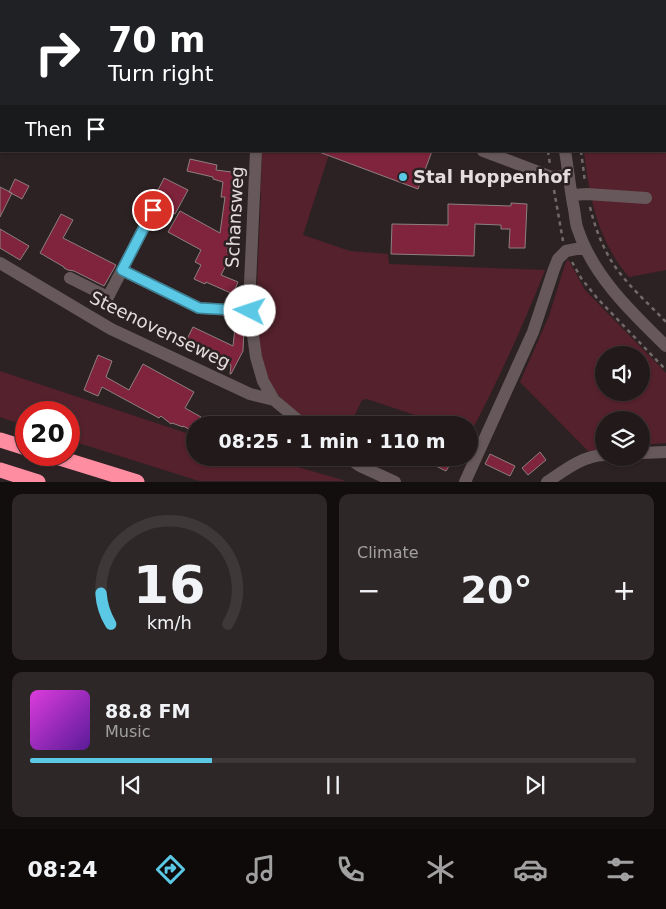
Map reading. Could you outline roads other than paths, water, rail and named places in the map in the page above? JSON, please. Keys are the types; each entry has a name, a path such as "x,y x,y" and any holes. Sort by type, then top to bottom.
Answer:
{"highway":[{"path":"0,440 15,445"},
{"path":"80,464 137,482"},
{"path":"0,470 38,482"}],"street":[{"name":"Schansweg","path":"256,152 249,306 256,357 263,381 274,400"},
{"path":"486,152 552,177 569,176"},
{"path":"565,152 577,227 594,265 609,286 666,346"},
{"path":"572,195 587,194 646,198"},
{"path":"70,278 108,297 153,210"},
{"path":"465,482 533,332 558,259 566,251 586,249"},
{"name":"Steenovenseweg","path":"0,263 112,329 250,394 274,400 293,416"},
{"path":"122,270 199,308 250,311"},
{"path":"650,453 666,452"},
{"path":"546,482 579,461 595,455"},
{"path":"360,466 395,482"}],"place":[{"name":"Stal Hoppenhof","path":"403,177"}]}
